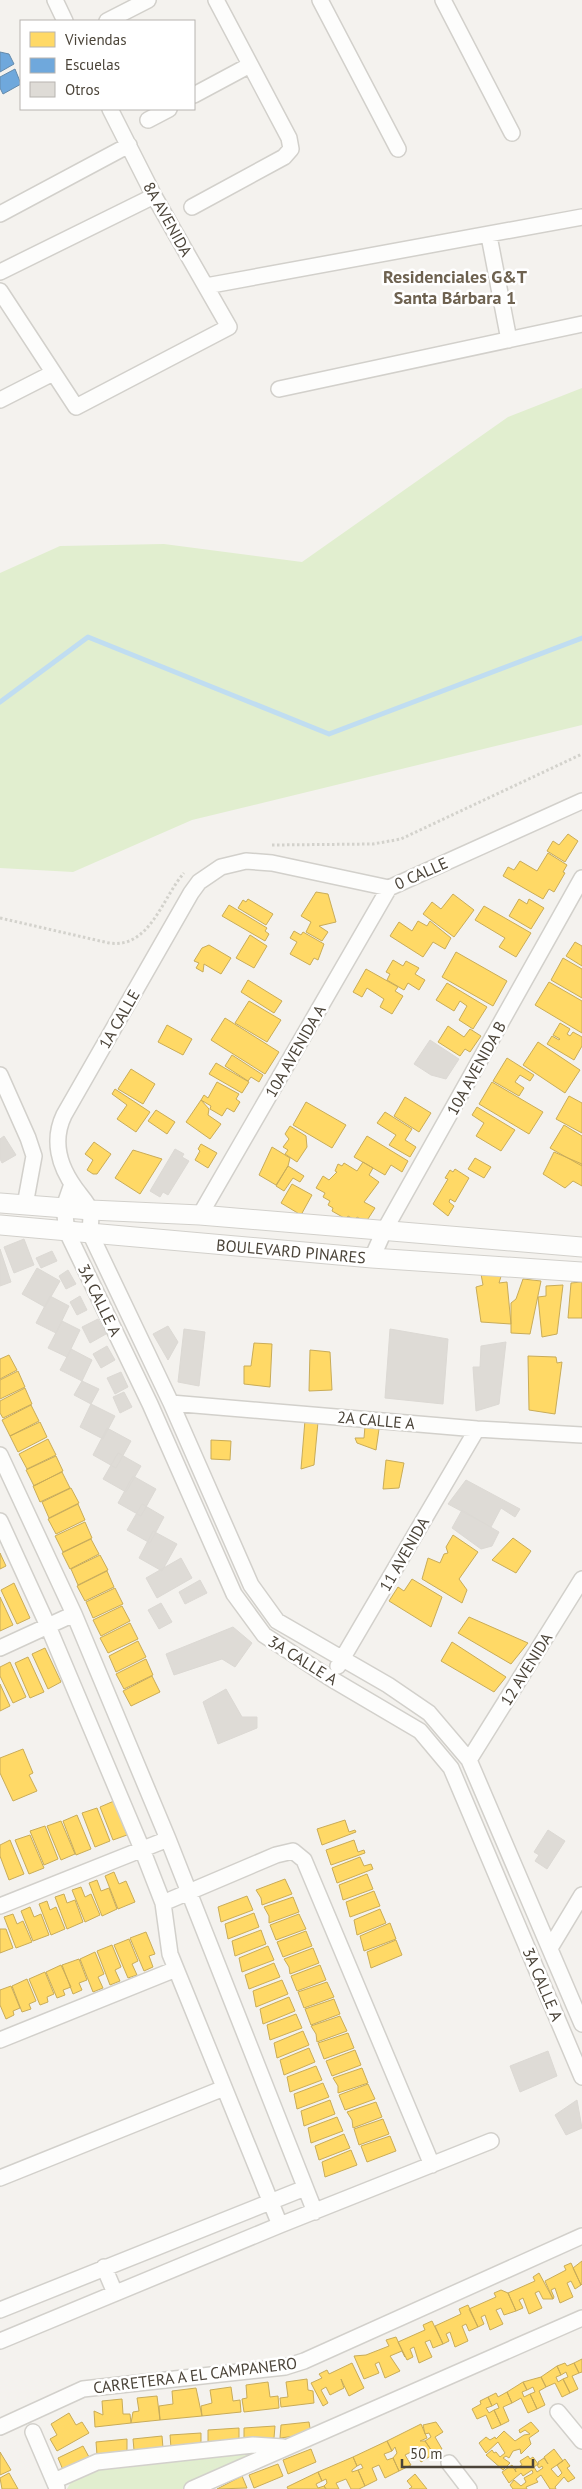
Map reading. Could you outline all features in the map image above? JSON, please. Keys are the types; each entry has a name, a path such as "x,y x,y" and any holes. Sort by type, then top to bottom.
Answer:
{"street":[{"path":"55,0 65,20"},
{"path":"109,20 148,0"},
{"path":"192,207 284,157 291,150 289,138 216,0"},
{"path":"320,0 398,149"},
{"path":"443,0 512,133"},
{"path":"195,95 250,65"},
{"name":"8A AVENIDA","path":"53,373 74,405 81,406 229,326 154,196 110,110"},
{"path":"148,120 167,110"},
{"path":"0,214 128,145"},
{"path":"0,272 154,196"},
{"path":"206,286 489,236 582,217"},
{"path":"489,236 509,340"},
{"path":"0,291 53,373 0,400"},
{"path":"279,389 582,324"},
{"name":"0 CALLE","path":"221,867 240,862 260,861 389,888 582,801"},
{"name":"1A CALLE","path":"90,1210 72,1184 58,1152 57,1133 59,1124 191,893 199,882 221,867"},
{"name":"10A AVENIDA B","path":"372,1258 384,1231 582,878"},
{"name":"10A AVENIDA A","path":"200,1215 389,888"},
{"path":"0,1075 34,1156 25,1206"},
{"path":"64,1207 72,1184"},
{"name":"BOULEVARD PINARES","path":"0,1203 90,1210 200,1215 384,1231 581,1245"},
{"name":"3A CALLE A","path":"64,1207 67,1232 150,1404 234,1594 264,1635 330,1678 420,1731 451,1768 582,2077"},
{"name":"3A CALLE A","path":"90,1210 90,1234 170,1403 250,1585 277,1621 388,1685 429,1713 469,1760 582,2024"},
{"name":"BOULEVARD PINARES","path":"0,1225 372,1258 582,1272"},
{"name":"2A CALLE A","path":"170,1403 477,1429 582,1435"},
{"name":"11 AVENIDA","path":"330,1678 477,1429"},
{"path":"0,1455 74,1614 168,1838 315,2212"},
{"path":"0,1522 48,1626 142,1850 163,1903 170,1954 280,2225"},
{"name":"12 AVENIDA","path":"469,1760 582,1579"},
{"path":"0,1648 74,1614"},
{"path":"0,1906 168,1838"},
{"path":"163,1903 282,1853 293,1851 299,1854 304,1860 432,2165"},
{"path":"550,1948 582,1895"},
{"path":"0,2040 176,1969"},
{"path":"0,2178 224,2088"},
{"path":"0,2341 280,2225 492,2141"},
{"path":"0,2310 306,2188"},
{"name":"CARRETERA A EL CAMPANERO","path":"0,2427 83,2389 285,2367 304,2361 582,2236"},
{"path":"104,2268 115,2293"},
{"path":"192,2489 582,2318"},
{"path":"558,2412 582,2441"},
{"path":"33,2432 56,2485 97,2462 253,2445 287,2447"},
{"path":"449,2462 469,2489"}],"green space":[{"path":"582,388 582,725 192,820 73,872 0,868 0,573 60,546 164,544 302,562 508,417"},
{"path":"250,2453 249,2460 182,2489 67,2489 71,2482 104,2468"}],"building: Viviendas":[{"path":"568,834 578,841 565,862 547,851 553,841 559,845"},
{"path":"548,853 567,865 563,872 565,873 554,892 549,889 543,899 503,876 508,867 514,870 520,861 537,871"},
{"path":"316,892 328,894 336,922 319,926 328,932 322,941 306,932 311,922 301,916"},
{"path":"453,894 474,910 454,937 423,914 432,902 441,909"},
{"path":"248,899 273,914 266,925 238,908 243,900 246,902"},
{"path":"519,899 527,904 529,899 544,908 531,929 509,916"},
{"path":"229,905 267,928 265,931 269,934 265,941 222,916"},
{"path":"484,906 531,933 516,957 499,947 505,938 475,920"},
{"path":"418,921 427,926 430,921 451,938 445,949 433,942 423,957 390,936 399,922 412,931"},
{"path":"294,931 301,935 303,932 324,944 318,960 314,958 310,965 290,954 297,942 290,938"},
{"path":"250,935 267,946 254,968 236,958"},
{"path":"575,942 582,946 582,966 566,956"},
{"path":"209,945 231,958 221,974 204,964 203,972 196,968 199,963 194,961 202,948"},
{"path":"456,952 507,981 493,1006 442,977"},
{"path":"563,958 582,969 582,998 551,980"},
{"path":"393,960 403,966 406,961 419,968 415,974 425,980 419,990 408,983 404,990 387,980 390,974 386,972"},
{"path":"366,969 398,987 395,991 403,996 392,1014 380,1007 384,999 367,988 362,997 353,992"},
{"path":"248,980 282,1001 274,1013 241,992"},
{"path":"549,982 582,1001 582,1033 535,1005"},
{"path":"447,983 487,1007 473,1029 459,1020 467,1006 460,1001 454,1011 436,1000"},
{"path":"249,1001 281,1020 267,1042 235,1023"},
{"path":"225,1018 279,1052 265,1074 211,1040"},
{"path":"560,1023 570,1029 567,1034 570,1036 573,1032 582,1037 582,1046 574,1060 547,1044 552,1036 560,1039 553,1035"},
{"path":"167,1025 192,1039 183,1055 158,1042"},
{"path":"448,1026 464,1037 470,1029 481,1036 470,1052 465,1049 460,1056 438,1042"},
{"path":"538,1042 580,1070 565,1093 523,1065"},
{"path":"232,1055 263,1075 259,1082 251,1077 248,1081 225,1066"},
{"path":"507,1058 534,1075 530,1081 520,1075 515,1082 524,1088 519,1096 493,1081"},
{"path":"216,1063 249,1082 242,1093 209,1074"},
{"path":"131,1069 155,1084 143,1104 118,1089"},
{"path":"217,1082 239,1094 236,1099 240,1102 234,1112 227,1108 222,1116 210,1109 211,1106 201,1100 204,1095 208,1098"},
{"path":"492,1082 543,1112 529,1134 479,1104"},
{"path":"115,1089 150,1112 136,1132 117,1119 127,1105 112,1094"},
{"path":"569,1096 582,1103 582,1133 556,1119"},
{"path":"405,1097 431,1113 419,1132 394,1116"},
{"path":"201,1100 209,1109 208,1115 221,1124 210,1139 186,1122"},
{"path":"306,1102 346,1125 332,1148 293,1125"},
{"path":"477,1107 515,1130 501,1151 476,1136 484,1123 472,1115"},
{"path":"156,1110 175,1122 167,1134 148,1121"},
{"path":"385,1112 412,1129 405,1140 416,1147 410,1157 389,1145 396,1135 377,1123"},
{"path":"564,1125 582,1136 582,1166 550,1148"},
{"path":"290,1126 306,1136 307,1147 297,1162 285,1154 288,1150 283,1147 289,1139 285,1134"},
{"path":"367,1136 408,1161 402,1172 391,1165 385,1175 354,1157"},
{"path":"94,1142 111,1154 97,1174 87,1170 93,1160 85,1154"},
{"path":"201,1144 217,1153 208,1168 195,1160 200,1151 198,1149"},
{"path":"272,1147 290,1158 288,1166 276,1185 259,1175"},
{"path":"133,1150 162,1159 140,1194 115,1178"},
{"path":"554,1152 582,1164 582,1186 573,1181 565,1188 543,1174"},
{"path":"475,1158 491,1167 484,1178 468,1169"},
{"path":"363,1162 373,1168 369,1175 379,1182 364,1202 375,1208 366,1222 357,1217 355,1220 348,1216 346,1219 332,1211 333,1208 328,1205 330,1201 323,1197 325,1193 316,1188 323,1176 329,1180 337,1172 335,1171 338,1164 342,1166 344,1163 357,1171"},
{"path":"288,1166 304,1176 300,1182 293,1178 284,1191 276,1186"},
{"path":"455,1169 469,1178 455,1202 450,1199 449,1202 454,1206 448,1216 433,1204 448,1179 445,1178 450,1170 453,1172"},
{"path":"292,1184 312,1195 301,1215 281,1203"},
{"path":"502,1273 499,1283 507,1282 511,1324 481,1322 476,1287 483,1285 481,1274"},
{"path":"523,1279 541,1281 530,1334 511,1333 511,1303 516,1299"},
{"path":"582,1282 582,1318 568,1318 571,1283"},
{"path":"563,1285 557,1334 542,1337 538,1297 546,1296 546,1286"},
{"path":"254,1343 272,1344 270,1387 244,1384 244,1366 251,1366"},
{"path":"310,1350 330,1352 332,1390 309,1391"},
{"path":"9,1355 17,1370 0,1379 0,1359"},
{"path":"528,1356 556,1357 557,1363 562,1362 555,1414 529,1410"},
{"path":"18,1371 25,1387 0,1399 0,1380"},
{"path":"25,1388 32,1404 3,1418 0,1413 0,1401"},
{"path":"31,1405 39,1421 10,1436 2,1420"},
{"path":"305,1420 318,1422 314,1465 301,1469"},
{"path":"40,1422 47,1437 18,1452 10,1436"},
{"path":"365,1426 379,1429 376,1450 357,1443 355,1438 364,1438"},
{"path":"48,1439 56,1455 27,1469 19,1454"},
{"path":"211,1440 231,1441 230,1460 211,1459"},
{"path":"56,1456 63,1471 34,1486 26,1470"},
{"path":"386,1460 404,1463 399,1488 383,1489"},
{"path":"62,1472 70,1488 40,1502 33,1486"},
{"path":"71,1488 79,1503 49,1518 42,1502"},
{"path":"78,1504 85,1520 56,1534 48,1519"},
{"path":"85,1522 92,1538 63,1552 55,1536"},
{"path":"453,1535 478,1552 459,1579 467,1590 462,1603 422,1579 428,1558 440,1563 444,1554 448,1553 446,1547"},
{"path":"513,1538 531,1551 516,1573 492,1560"},
{"path":"91,1539 99,1554 70,1569 62,1553"},
{"path":"0,1553 6,1566 0,1569"},
{"path":"100,1555 108,1570 78,1585 71,1569"},
{"path":"107,1571 114,1587 85,1601 77,1586"},
{"path":"412,1579 442,1597 431,1627 389,1601 398,1587 404,1591"},
{"path":"14,1583 30,1618 17,1624 1,1590"},
{"path":"115,1588 123,1604 93,1618 86,1602"},
{"path":"0,1597 13,1625 0,1631"},
{"path":"122,1606 130,1621 101,1636 93,1620"},
{"path":"469,1617 528,1643 511,1664 458,1633"},
{"path":"130,1623 138,1639 108,1653 100,1638"},
{"path":"138,1641 146,1657 116,1672 109,1656"},
{"path":"452,1642 506,1677 494,1692 441,1661"},
{"path":"45,1648 61,1682 48,1689 32,1654"},
{"path":"28,1657 44,1692 30,1698 15,1663"},
{"path":"146,1659 153,1675 124,1689 116,1674"},
{"path":"10,1662 26,1697 13,1703 0,1676 0,1667"},
{"path":"152,1676 160,1692 131,1706 123,1691"},
{"path":"0,1684 10,1706 0,1711"},
{"path":"23,1749 33,1773 29,1775 37,1791 13,1801 0,1773 0,1758"},
{"path":"114,1801 127,1835 113,1840 100,1807"},
{"path":"97,1808 110,1841 95,1847 82,1813"},
{"path":"77,1815 91,1849 76,1855 63,1821"},
{"path":"345,1820 349,1832 355,1830 356,1832 322,1845 317,1829"},
{"path":"61,1821 75,1854 61,1860 47,1826"},
{"path":"45,1826 58,1859 44,1865 30,1831"},
{"path":"30,1835 44,1868 29,1874 15,1840"},
{"path":"10,1840 24,1874 9,1880 0,1856 0,1845"},
{"path":"354,1840 358,1852 364,1850 365,1853 331,1865 326,1850"},
{"path":"360,1857 364,1866 371,1864 373,1869 337,1883 332,1868"},
{"path":"114,1872 119,1884 126,1881 135,1902 118,1909 105,1876"},
{"path":"367,1874 373,1889 343,1900 339,1885"},
{"path":"285,1879 292,1894 262,1905 261,1898 256,1890"},
{"path":"97,1880 101,1891 109,1888 117,1909 102,1916 89,1883"},
{"path":"81,1887 85,1897 91,1894 100,1915 85,1922 72,1890"},
{"path":"374,1891 380,1906 350,1917 346,1902"},
{"path":"64,1894 67,1903 75,1900 83,1922 67,1929 55,1897"},
{"path":"247,1896 253,1910 221,1922 218,1907"},
{"path":"293,1897 299,1912 269,1923 269,1916 264,1907"},
{"path":"47,1901 50,1910 56,1907 65,1929 51,1935 39,1904"},
{"path":"30,1907 34,1917 41,1914 49,1935 33,1941 21,1911"},
{"path":"380,1909 386,1923 357,1935 354,1920"},
{"path":"254,1913 259,1927 228,1939 225,1924"},
{"path":"13,1914 17,1924 23,1921 32,1942 16,1948 4,1917"},
{"path":"299,1914 306,1929 276,1940 270,1925"},
{"path":"390,1923 396,1939 364,1951 360,1936"},
{"path":"0,1929 6,1929 13,1948 0,1953"},
{"path":"261,1930 266,1944 235,1956 232,1941"},
{"path":"306,1931 312,1946 283,1957 277,1942"},
{"path":"146,1932 155,1954 149,1956 153,1967 144,1971 130,1938"},
{"path":"129,1939 138,1961 132,1964 137,1975 128,1978 114,1945"},
{"path":"396,1940 402,1955 371,1968 367,1952"},
{"path":"112,1945 121,1967 115,1970 120,1981 110,1985 97,1951"},
{"path":"268,1946 274,1960 242,1972 239,1958"},
{"path":"313,1948 319,1963 290,1974 289,1967 284,1959"},
{"path":"95,1952 104,1974 98,1977 103,1988 93,1992 80,1959"},
{"path":"79,1959 87,1980 79,1983 82,1990 73,1994 62,1965"},
{"path":"274,1963 280,1977 249,1989 245,1975"},
{"path":"61,1965 71,1987 63,1990 65,1995 57,1998 46,1972"},
{"path":"320,1965 326,1980 297,1991 291,1976"},
{"path":"45,1972 54,1994 47,1997 48,2002 40,2005 29,1979"},
{"path":"27,1979 36,2001 29,2004 31,2009 22,2012 12,1986"},
{"path":"282,1980 288,1994 256,2007 253,1991"},
{"path":"327,1982 334,1997 304,2008 298,1992"},
{"path":"11,1986 20,2008 13,2011 14,2015 6,2019 0,2005 0,1990"},
{"path":"289,1997 295,2011 263,2024 260,2009"},
{"path":"334,1999 340,2014 311,2025 305,2009"},
{"path":"296,2014 302,2028 270,2040 267,2025"},
{"path":"340,2016 347,2031 317,2042 316,2034 311,2026"},
{"path":"303,2031 309,2045 277,2058 274,2043"},
{"path":"348,2033 354,2048 324,2059 318,2043"},
{"path":"309,2048 315,2062 284,2075 280,2060"},
{"path":"355,2050 361,2065 332,2076 326,2061"},
{"path":"316,2066 322,2080 290,2092 287,2077"},
{"path":"362,2068 368,2083 338,2093 338,2086 333,2078"},
{"path":"323,2083 329,2097 297,2109 294,2094"},
{"path":"368,2084 375,2099 345,2110 339,2095"},
{"path":"330,2100 335,2114 304,2126 301,2111"},
{"path":"376,2102 382,2117 353,2128 352,2120 347,2112"},
{"path":"337,2117 343,2131 311,2143 308,2128"},
{"path":"383,2119 389,2134 359,2145 354,2129"},
{"path":"344,2134 350,2148 319,2160 315,2146"},
{"path":"390,2136 396,2151 367,2162 361,2146"},
{"path":"351,2150 357,2165 325,2177 322,2162"},
{"path":"582,2261 582,2284 581,2285 573,2268"},
{"path":"571,2263 581,2285 575,2289 571,2281 567,2283 573,2297 560,2303 555,2288 551,2290 553,2299 545,2281 566,2270 564,2266"},
{"path":"539,2273 553,2299 543,2299 539,2291 535,2293 542,2308 529,2314 523,2298 519,2300 523,2308 516,2311 508,2293 535,2281 533,2277"},
{"path":"501,2290 508,2293 516,2311 504,2315 501,2308 496,2310 503,2324 490,2330 485,2315 481,2317 484,2324 478,2327 469,2309 496,2297 494,2293"},
{"path":"468,2305 478,2327 469,2331 466,2324 462,2326 468,2341 455,2347 450,2332 446,2334 449,2341 443,2344 435,2326 461,2314 459,2309"},
{"path":"432,2321 443,2344 433,2348 430,2340 425,2342 432,2357 419,2363 414,2347 410,2349 413,2357 407,2360 398,2342 425,2330 423,2325"},
{"path":"396,2337 405,2357 402,2351 390,2356 400,2371 385,2378 379,2362 375,2364 379,2373 364,2379 354,2356 366,2355 389,2346 386,2340"},
{"path":"582,2359 582,2372 579,2373 574,2363"},
{"path":"352,2363 364,2388 349,2396 341,2379 344,2388 330,2395 326,2387 321,2390 328,2403 323,2406 311,2383 322,2378 319,2374 327,2370 329,2374"},
{"path":"565,2363 567,2366 574,2363 579,2373 572,2376 578,2389 570,2393 563,2379 568,2377 566,2372 561,2375 557,2366"},
{"path":"557,2366 561,2375 556,2377 558,2382 563,2379 570,2393 562,2397 555,2383 546,2387 541,2377"},
{"path":"541,2377 546,2387 539,2391 545,2405 537,2409 530,2394 535,2392 533,2387 527,2390 523,2382"},
{"path":"307,2379 308,2390 313,2391 314,2403 281,2407 280,2398 288,2397 286,2382"},
{"path":"268,2382 270,2397 278,2396 279,2408 244,2412 242,2399 247,2398 246,2385"},
{"path":"523,2382 527,2390 522,2392 524,2397 530,2394 537,2409 528,2413 521,2398 512,2403 507,2392"},
{"path":"231,2387 233,2401 240,2400 241,2412 202,2416 201,2406 212,2403 210,2390"},
{"path":"196,2388 202,2416 160,2420 159,2406 173,2404 172,2391"},
{"path":"507,2392 512,2403 503,2407 509,2421 501,2425 494,2410 499,2408 497,2403 492,2406 488,2397 496,2393 498,2397"},
{"path":"157,2396 160,2420 131,2423 133,2412 139,2411 137,2398"},
{"path":"488,2397 492,2406 486,2408 489,2413 494,2410 501,2425 492,2429 486,2415 477,2419 472,2409 481,2404 480,2401"},
{"path":"122,2399 123,2414 130,2414 131,2423 95,2427 94,2411 103,2415 102,2401"},
{"path":"69,2413 76,2425 82,2422 89,2433 57,2451 50,2439 57,2435 51,2424"},
{"path":"309,2422 311,2434 280,2438 281,2425"},
{"path":"436,2422 443,2432 435,2437 442,2449 434,2454 425,2441 431,2437 429,2433 425,2434 423,2425"},
{"path":"531,2422 539,2431 529,2438 531,2444 521,2454 520,2449 513,2451 509,2458 506,2456 503,2458 510,2463 503,2470 486,2455 492,2450 500,2457 505,2453 498,2442 486,2453 479,2443 486,2437 490,2440 495,2437 496,2439 504,2431 515,2441 524,2435 530,2434 525,2430 520,2433 519,2430"},
{"path":"421,2424 427,2438 420,2441 425,2441 434,2454 421,2462 415,2450 405,2455 411,2465 399,2471 393,2458 397,2453 395,2447 392,2451 387,2441"},
{"path":"275,2426 274,2438 244,2441 244,2428"},
{"path":"239,2428 239,2441 208,2444 208,2430"},
{"path":"201,2433 201,2444 171,2448 170,2435"},
{"path":"162,2436 163,2448 134,2450 133,2439"},
{"path":"127,2439 127,2451 97,2455 96,2442"},
{"path":"387,2441 392,2451 384,2454 387,2460 393,2458 399,2471 385,2478 379,2465 372,2468 377,2480 365,2486 358,2470 363,2468 361,2464 357,2466 353,2457"},
{"path":"83,2446 89,2457 63,2470 58,2458"},
{"path":"311,2449 316,2462 288,2474 283,2460"},
{"path":"554,2449 563,2461 565,2459 570,2466 567,2468 575,2478 568,2482 564,2477 555,2487 556,2489 550,2489 541,2475 536,2479 538,2482 526,2487 527,2489 513,2489 510,2485 514,2480 521,2486 526,2482 524,2478 533,2473 532,2470 523,2476 521,2473 509,2483 502,2472 512,2465 516,2472 515,2469 522,2465 520,2461 528,2456 530,2459 533,2457 538,2464 534,2467 537,2472 543,2468 542,2466 539,2468 538,2462 544,2458 548,2464 544,2457","holes":["557,2465 562,2473 558,2477 551,2469"]},
{"path":"0,2452 11,2470 0,2475"},
{"path":"353,2457 357,2466 352,2472 358,2470 365,2486 359,2489 351,2489 346,2479 336,2483 339,2489 326,2489 324,2486 327,2483 326,2479 322,2481 318,2472"},
{"path":"278,2464 283,2476 254,2488 249,2475"},
{"path":"318,2472 322,2481 316,2484 318,2488 324,2486 326,2489 288,2489 287,2487"},
{"path":"9,2473 18,2489 2,2489 0,2478"},
{"path":"415,2474 427,2489 409,2489 412,2487 407,2481"},
{"path":"242,2476 247,2488 217,2489"}],"building: Escuelas":[{"path":"0,52 9,54 14,64 0,72"},
{"path":"15,69 20,85 3,94 0,88 0,77"}],"building: Otros":[{"path":"430,1040 459,1059 446,1079 431,1075 414,1064"},
{"path":"4,1136 16,1155 2,1163 0,1159 0,1139"},
{"path":"175,1149 184,1154 182,1157 189,1161 168,1195 163,1192 160,1197 150,1191"},
{"path":"24,1239 34,1265 14,1273 4,1247"},
{"path":"0,1249 11,1282 0,1286"},
{"path":"52,1251 57,1261 41,1268 36,1258"},
{"path":"37,1268 60,1281 45,1307 22,1294"},
{"path":"68,1270 76,1284 66,1289 59,1276"},
{"path":"50,1296 69,1306 56,1333 36,1323"},
{"path":"80,1296 87,1310 77,1315 70,1302"},
{"path":"98,1319 106,1334 90,1343 82,1327"},
{"path":"62,1321 80,1330 67,1357 48,1348"},
{"path":"168,1326 178,1342 168,1360 153,1334"},
{"path":"184,1329 205,1332 199,1386 178,1382"},
{"path":"390,1329 448,1339 443,1404 385,1398"},
{"path":"506,1342 499,1404 476,1411 473,1367 480,1367 481,1346"},
{"path":"107,1346 115,1360 101,1368 93,1354"},
{"path":"71,1349 92,1360 82,1381 60,1370"},
{"path":"121,1372 128,1387 115,1394 107,1378"},
{"path":"82,1381 99,1389 91,1404 74,1395"},
{"path":"124,1392 132,1407 120,1413 113,1397"},
{"path":"91,1404 115,1416 103,1439 80,1427"},
{"path":"107,1428 131,1441 116,1468 93,1455"},
{"path":"118,1453 141,1466 126,1492 103,1479"},
{"path":"133,1476 156,1489 141,1516 118,1503"},
{"path":"466,1480 520,1509 515,1517 501,1508 491,1527 448,1504"},
{"path":"142,1504 164,1517 150,1543 127,1530"},
{"path":"462,1510 499,1532 492,1546 481,1549 452,1528"},
{"path":"153,1531 177,1544 162,1571 139,1558"},
{"path":"181,1558 192,1578 157,1598 146,1578"},
{"path":"200,1580 207,1593 185,1604 179,1592"},
{"path":"161,1603 172,1622 159,1629 148,1610"},
{"path":"233,1627 252,1643 235,1667 222,1659 174,1675 166,1654"},
{"path":"226,1689 242,1717 257,1717 257,1728 218,1744 203,1702"},
{"path":"548,1830 565,1841 547,1869 535,1861 539,1855 534,1852"},
{"path":"548,2051 557,2076 520,2092 510,2066"},
{"path":"577,2100 582,2128 566,2135 555,2115"}],"waterway":[{"path":"0,702 88,637 329,734 582,638"}],"district":[{"name":"Residenciales G&T Santa Bárbara 1","path":"455,286"}]}
